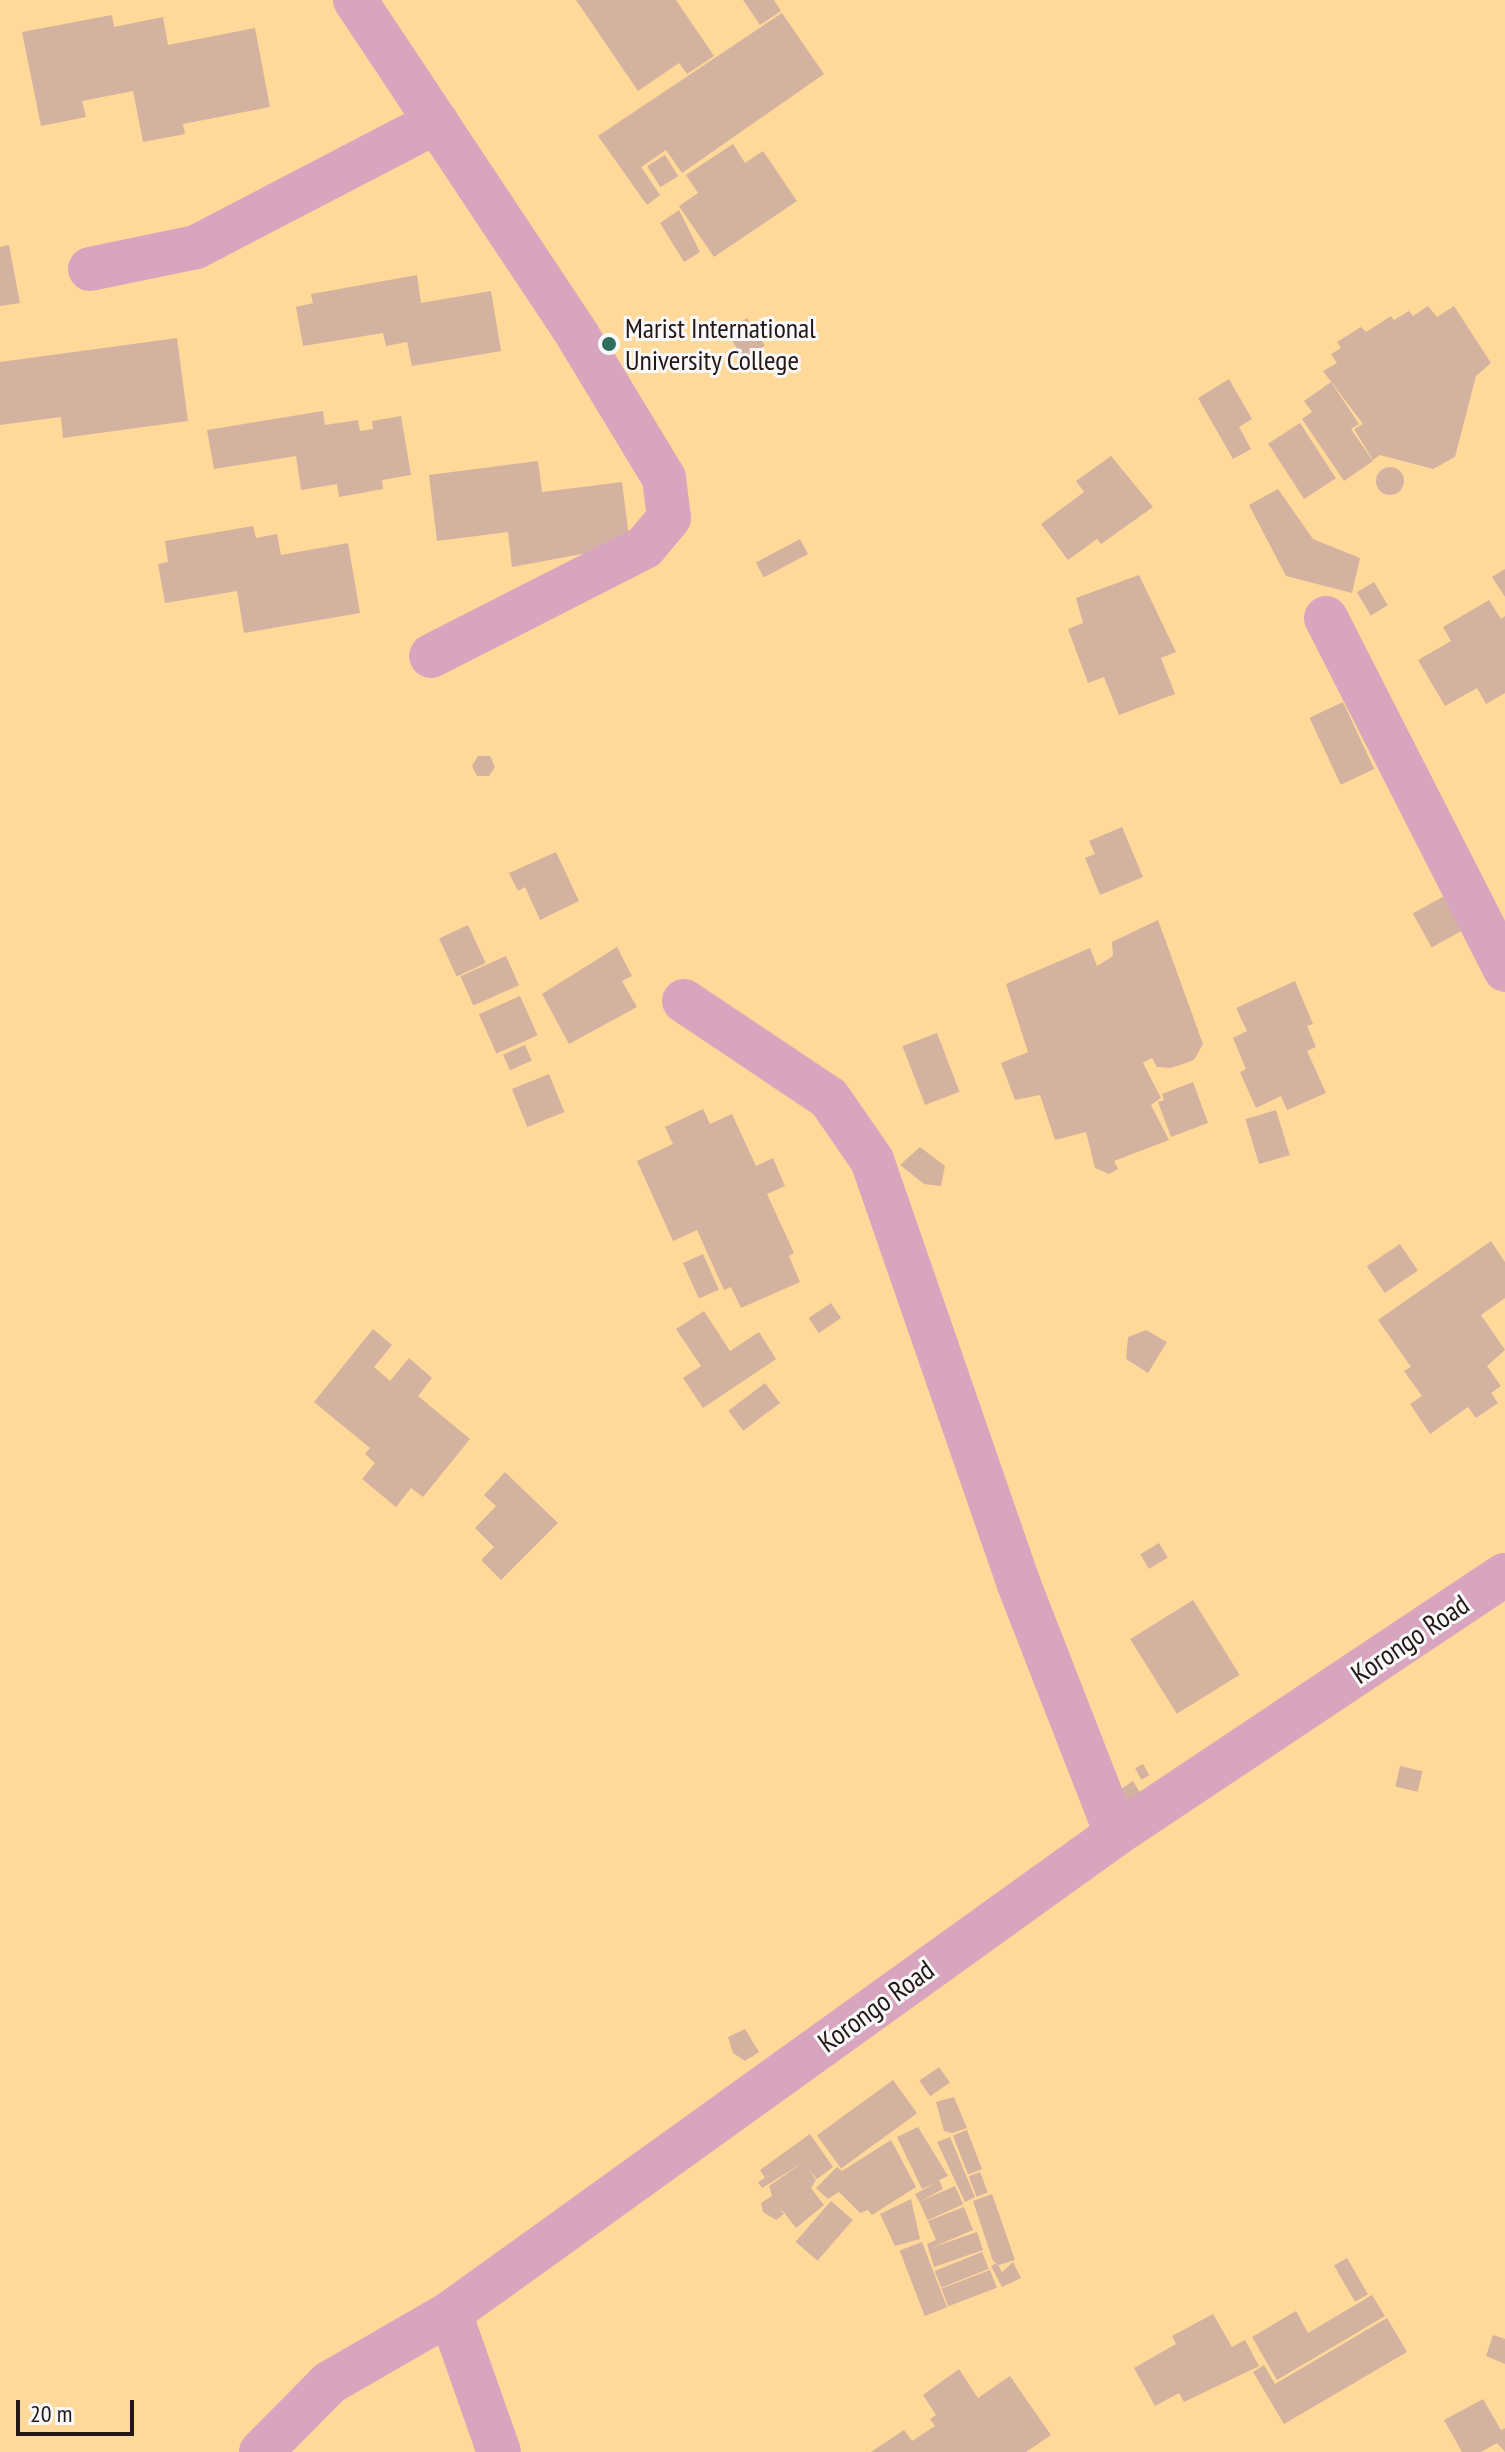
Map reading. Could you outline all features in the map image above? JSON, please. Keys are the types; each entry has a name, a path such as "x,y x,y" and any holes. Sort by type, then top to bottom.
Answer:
{"street":[{"path":"355,0 578,336 664,478 669,518 645,547 431,656"},
{"path":"90,269 196,247 436,122"},
{"path":"1326,618 1505,970"},
{"path":"684,1001 829,1098 872,1160 1018,1582 1116,1834"},
{"name":"Korongo Road","path":"261,2452 329,2383 450,2313 1116,1834 1505,1575"},
{"path":"450,2313 499,2452"}],"shaded area":[{"path":"0,0 1505,0 1505,2452 0,2452"}],"building":[{"path":"576,0 676,0 714,56 687,74 679,63 638,91"},
{"path":"743,0 774,0 781,11 760,25"},
{"path":"782,13 824,74 682,173 666,150 641,167 660,195 647,205 598,136"},
{"path":"112,15 114,27 163,17 168,45 255,28 270,107 183,124 185,134 143,142 133,91 82,101 86,117 41,126 22,32"},
{"path":"733,144 745,163 763,151 797,201 714,257 679,206 698,193 686,175"},
{"path":"665,155 678,176 660,187 647,166"},
{"path":"679,210 700,252 684,262 660,223"},
{"path":"9,245 20,303 0,306 0,247"},
{"path":"417,275 421,303 491,291 501,351 412,366 407,342 386,346 383,333 303,346 296,307 313,303 311,294"},
{"path":"1428,306 1437,317 1454,306 1491,363 1476,376 1455,457 1433,469 1380,455 1373,460 1354,429 1363,424 1323,371 1337,363 1331,354 1341,348 1337,342 1361,327 1366,332 1391,316 1394,320 1409,311 1413,316"},
{"path":"747,318 765,346 744,359 726,332"},
{"path":"177,338 188,421 63,438 61,417 0,425 0,362"},
{"path":"1229,379 1252,419 1239,427 1251,449 1233,459 1198,398"},
{"path":"1331,382 1359,424 1351,429 1373,461 1344,481 1302,419 1312,412 1304,401"},
{"path":"323,411 325,425 358,420 360,431 373,429 372,421 401,416 411,475 382,480 383,489 339,497 337,484 301,490 296,456 214,469 207,430"},
{"path":"1300,423 1336,478 1304,499 1268,444"},
{"path":"1111,456 1153,507 1101,544 1097,539 1068,560 1041,524 1084,492 1076,481"},
{"path":"538,461 542,492 622,482 630,545 512,567 508,532 437,541 429,475"},
{"path":"1390,467 1400,471 1404,481 1400,491 1390,495 1380,491 1376,481 1380,471"},
{"path":"1278,489 1313,539 1360,558 1352,593 1286,576 1249,505"},
{"path":"253,526 256,538 277,534 281,555 348,543 360,613 244,633 237,591 165,603 158,564 168,562 165,541"},
{"path":"800,539 808,554 764,577 756,562"},
{"path":"1505,569 1505,597 1492,577"},
{"path":"1139,575 1176,652 1161,658 1175,694 1119,715 1104,677 1088,683 1068,629 1083,623 1076,598"},
{"path":"1374,582 1388,605 1371,615 1357,592"},
{"path":"1489,600 1501,619 1505,616 1505,693 1486,704 1477,688 1445,706 1418,660 1451,641 1443,627"},
{"path":"1343,702 1374,769 1341,785 1309,718"},
{"path":"478,756 490,756 495,767 489,776 477,776 472,766"},
{"path":"1122,827 1143,877 1100,895 1085,858 1095,854 1089,841"},
{"path":"556,852 579,901 540,920 525,887 518,891 509,873"},
{"path":"1446,895 1465,929 1432,948 1413,913"},
{"path":"1158,920 1203,1044 1194,1060 1171,1068 1157,1067 1152,1058 1143,1063 1161,1098 1151,1105 1169,1140 1114,1161 1118,1169 1109,1174 1095,1168 1086,1132 1055,1140 1040,1095 1015,1100 1001,1063 1028,1052 1006,984 1090,948 1097,966 1113,956 1112,942"},
{"path":"468,925 486,963 457,977 439,939"},
{"path":"617,947 632,976 622,981 637,1007 569,1044 542,994"},
{"path":"506,956 519,985 473,1006 460,976"},
{"path":"1295,981 1313,1024 1307,1026 1316,1047 1307,1051 1326,1093 1287,1110 1281,1096 1256,1108 1240,1072 1246,1069 1233,1038 1247,1031 1236,1008"},
{"path":"520,996 537,1035 496,1054 479,1014"},
{"path":"937,1033 960,1092 925,1105 902,1046"},
{"path":"525,1045 532,1061 510,1070 503,1055"},
{"path":"549,1074 564,1112 527,1127 512,1089"},
{"path":"1193,1082 1208,1123 1171,1137 1158,1102 1164,1100 1162,1094"},
{"path":"703,1109 710,1124 732,1114 756,1166 773,1158 785,1186 767,1194 794,1253 789,1256 800,1282 741,1308 731,1287 724,1290 697,1230 673,1241 637,1161 673,1144 665,1127"},
{"path":"1276,1110 1290,1155 1259,1164 1245,1119"},
{"path":"920,1147 945,1166 941,1186 924,1184 900,1165"},
{"path":"1491,1241 1505,1262 1505,1298 1481,1315 1505,1350 1487,1366 1501,1386 1491,1393 1498,1403 1476,1418 1468,1407 1430,1434 1410,1404 1422,1396 1404,1371 1411,1367 1378,1320"},
{"path":"1400,1244 1418,1271 1385,1293 1367,1266"},
{"path":"703,1254 719,1290 699,1299 683,1263"},
{"path":"831,1303 841,1318 819,1333 809,1318"},
{"path":"704,1311 730,1351 759,1332 776,1359 703,1408 683,1378 701,1366 676,1329"},
{"path":"373,1329 392,1345 374,1367 390,1381 409,1358 432,1378 418,1396 470,1439 423,1497 411,1488 396,1507 362,1479 375,1463 365,1454 370,1448 314,1402"},
{"path":"1146,1330 1167,1342 1148,1373 1126,1359 1128,1337"},
{"path":"765,1383 780,1403 743,1431 728,1411"},
{"path":"505,1472 558,1523 501,1580 481,1560 494,1547 475,1528 496,1506 484,1495"},
{"path":"1159,1543 1168,1558 1149,1569 1140,1554"},
{"path":"1193,1600 1240,1675 1177,1714 1130,1639"},
{"path":"1143,1764 1149,1775 1141,1780 1135,1768"},
{"path":"1400,1766 1422,1771 1418,1792 1395,1786"},
{"path":"1133,1781 1149,1807 1106,1799"},
{"path":"745,2029 759,2052 745,2061 733,2053 728,2037"},
{"path":"939,2067 950,2083 930,2096 919,2081"},
{"path":"893,2080 917,2113 841,2168 817,2135"},
{"path":"954,2097 967,2128 952,2133 944,2131 936,2102"},
{"path":"918,2127 948,2176 939,2180 943,2189 919,2202 915,2194 936,2183 922,2189 897,2137"},
{"path":"967,2130 982,2169 968,2175 953,2135"},
{"path":"810,2134 833,2167 817,2179 809,2170 816,2180 811,2188 824,2205 796,2228 779,2206 784,2214 776,2220 763,2212 761,2203 772,2196 769,2186 804,2162 762,2188 758,2182 765,2178 760,2170"},
{"path":"950,2137 975,2197 965,2202 937,2142"},
{"path":"891,2140 916,2187 872,2215 868,2210 860,2213 839,2192 828,2199 816,2188 837,2167 842,2171"},
{"path":"980,2172 988,2193 977,2197 969,2176"},
{"path":"955,2186 963,2204 928,2220 919,2202"},
{"path":"992,2194 1015,2260 999,2265 993,2261 973,2201"},
{"path":"911,2199 920,2239 895,2246 880,2214"},
{"path":"831,2201 853,2220 817,2261 796,2242"},
{"path":"964,2207 973,2230 931,2248 977,2232 983,2250 934,2267 927,2244 936,2240 928,2221"},
{"path":"922,2242 947,2307 925,2316 900,2251"},
{"path":"982,2252 989,2269 941,2288 935,2271"},
{"path":"1347,2258 1368,2294 1355,2302 1334,2266"},
{"path":"1013,2262 1021,2278 1002,2287 991,2266 997,2263 1002,2272"},
{"path":"990,2270 997,2288 948,2306 941,2289"},
{"path":"1372,2295 1385,2316 1277,2380 1252,2337 1296,2311 1308,2333"},
{"path":"1213,2314 1232,2347 1245,2340 1259,2366 1184,2402 1179,2393 1155,2406 1134,2368 1176,2344 1172,2336"},
{"path":"1387,2318 1407,2352 1284,2424 1253,2372 1264,2365 1275,2384"},
{"path":"1493,2335 1505,2339 1505,2364 1486,2356"},
{"path":"959,2369 978,2398 1010,2376 1051,2435 1026,2452 871,2452 904,2430 912,2441 935,2426 930,2419 936,2415 923,2395"},
{"path":"1483,2399 1501,2430 1505,2428 1505,2452 1497,2443 1481,2452 1462,2452 1444,2420"}],"place":[{"name":"Marist International University College","path":"609,344"}]}
